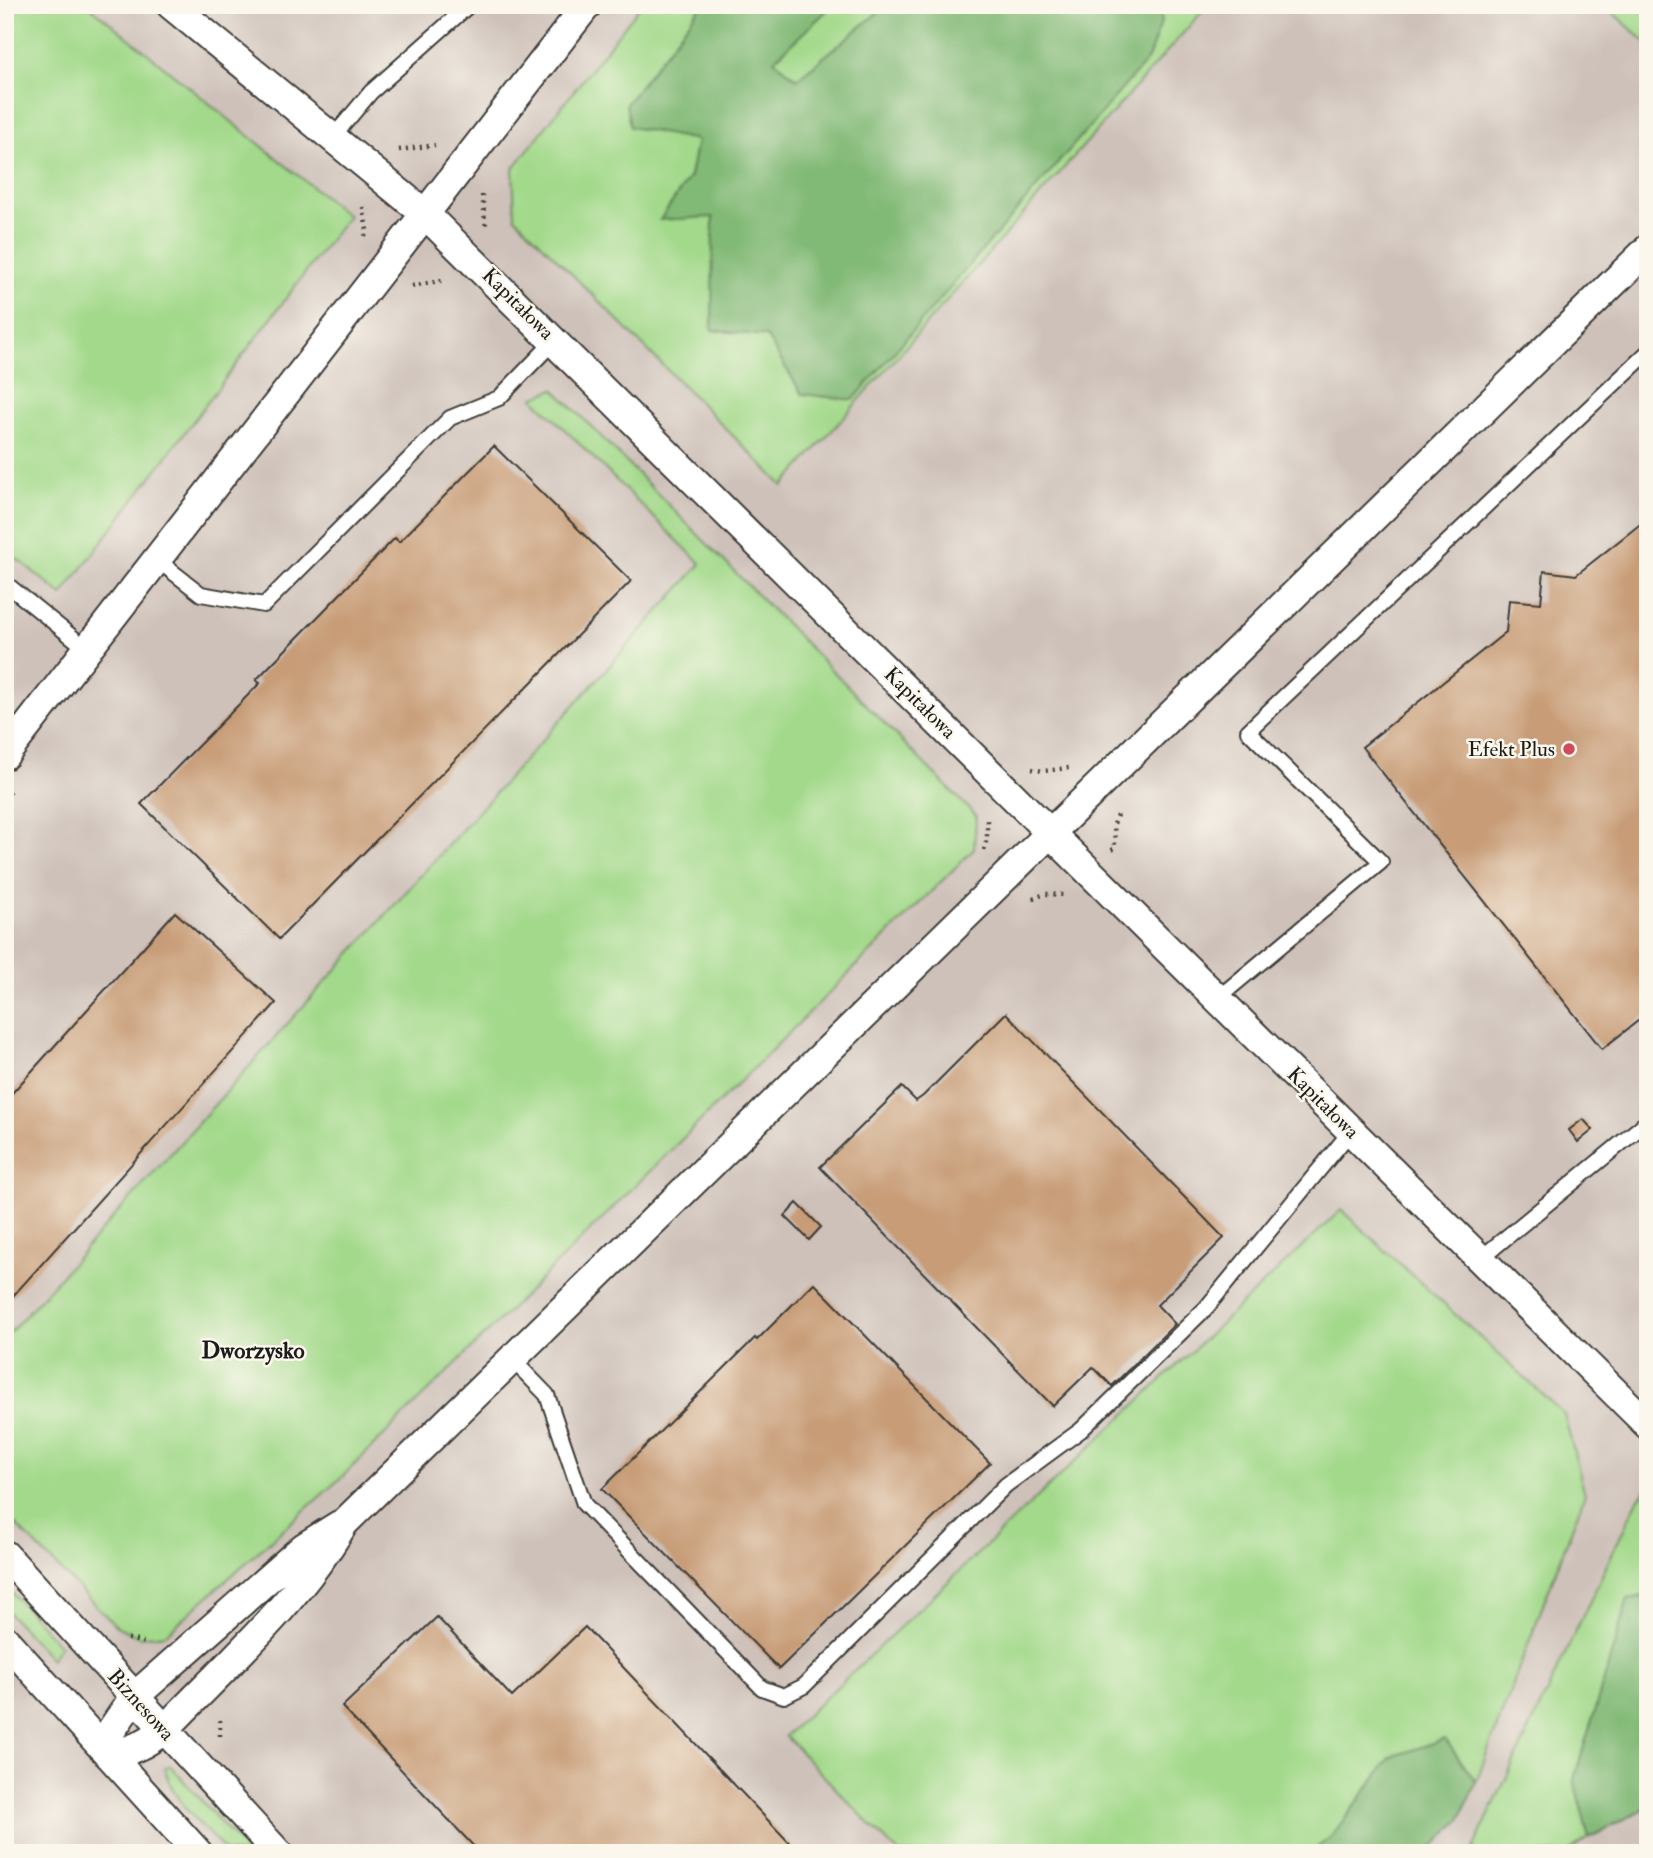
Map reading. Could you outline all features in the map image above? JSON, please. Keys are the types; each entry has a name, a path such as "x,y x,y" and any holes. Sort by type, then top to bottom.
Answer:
{"street":[{"name":"Kapitałowa","path":"171,5 424,213 1648,1425"},
{"path":"5,755 587,5"},
{"path":"108,1754 129,1752 164,1730 286,1602 311,1573 344,1523 1648,248"},
{"path":"108,1754 110,1732 134,1697 304,1547 344,1523"},
{"name":"Biznesowa","path":"5,1555 278,1853"},
{"path":"5,1640 198,1853"}],"lane":[{"path":"333,137 371,92 469,5"},
{"path":"156,559 201,594 264,605 450,418 499,398 554,341"},
{"path":"1218,998 1381,862 1248,731 1648,352"},
{"path":"5,583 87,649"},
{"path":"1480,1259 1648,1121"},
{"path":"512,1359 547,1395 584,1504 762,1688 784,1696 804,1686 1006,1485 1082,1430 1206,1308 1351,1130"}],"path":[{"path":"1634,1853 1648,1844"}],"shaded area":[{"path":"5,5 1648,5 1648,1852 5,1853"}],"green space":[{"path":"5,5 88,5 348,216 62,595 5,549"},
{"path":"641,5 1208,5 783,486 515,217 513,169"},
{"path":"702,5 833,5 774,60 797,79 887,5 1158,5 1162,19 1148,59 853,400 802,394 766,336 712,330 713,217 660,220 690,176 697,140 630,127 626,104"},
{"path":"1604,5 1648,5 1648,44"},
{"path":"554,389 976,816 974,849 344,1475 166,1634 139,1637 116,1626 5,1514 5,1338 701,564 533,398"},
{"path":"1341,1210 1564,1414 1585,1494 1476,1782 1445,1739 1391,1757 1331,1837 1310,1853 898,1853 785,1736"},
{"path":"1648,1488 1648,1595 1628,1599 1574,1780 1589,1838 1567,1853 1471,1853 1638,1499"},
{"path":"5,1585 60,1646 51,1659 5,1609"},
{"path":"1648,1595 1648,1807 1589,1838 1574,1780 1628,1599"},
{"path":"1445,1739 1476,1782 1460,1820 1427,1853 1310,1853 1331,1837 1391,1757"},
{"path":"170,1765 248,1853 227,1853 190,1814 169,1780 165,1768"}],"building":[{"path":"494,446 631,581 279,939 141,804 260,683 256,680 395,538 399,542"},
{"name":"Efekt Plus","path":"1648,518 1648,1013 1602,1049 1362,747 1506,632 1509,600 1541,603 1544,571 1576,575"},
{"path":"175,912 276,1003 5,1305 5,1101"},
{"path":"1006,1013 1224,1238 1157,1305 1175,1324 1112,1386 1093,1367 1053,1406 820,1167 902,1087 916,1101 923,1096"},
{"path":"1583,1119 1593,1130 1578,1142 1569,1130"},
{"path":"797,1203 821,1227 809,1240 785,1216"},
{"path":"814,1283 990,1463 779,1669 602,1489"},
{"path":"437,1617 512,1697 585,1627 799,1853 480,1853 342,1707"}],"place":[{"name":"Efekt Plus","path":"1569,749"}],"district":[{"name":"Dworzysko","path":"253,1350"}]}
